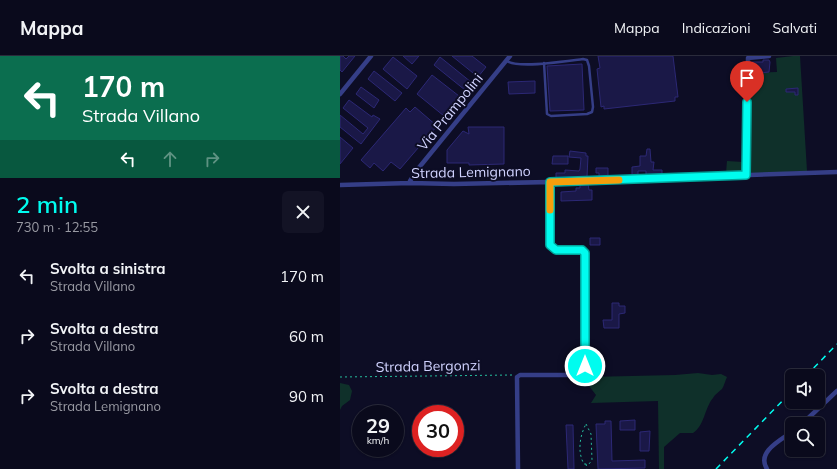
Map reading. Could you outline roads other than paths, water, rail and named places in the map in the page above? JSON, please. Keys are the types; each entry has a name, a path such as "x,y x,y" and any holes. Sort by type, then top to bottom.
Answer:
{"street":[{"path":"340,94 371,56"},
{"name":"Via Prampolini","path":"410,184 413,175 510,56"},
{"path":"746,175 748,58 769,56"},
{"name":"Strada Lemignano","path":"340,185 550,182 837,172"},
{"path":"550,182 550,245 556,250 582,250 585,253 585,366"},
{"path":"518,469 517,376 586,375"},
{"path":"809,417 837,391"},
{"path":"767,469 764,461 767,452 785,438"}],"lane":[{"path":"507,60 516,64 583,59 587,60 589,66 593,107 592,112 587,114 551,116 547,114 544,63"}],"railway":[{"path":"813,369 837,344"},
{"path":"716,469 785,398"}]}
